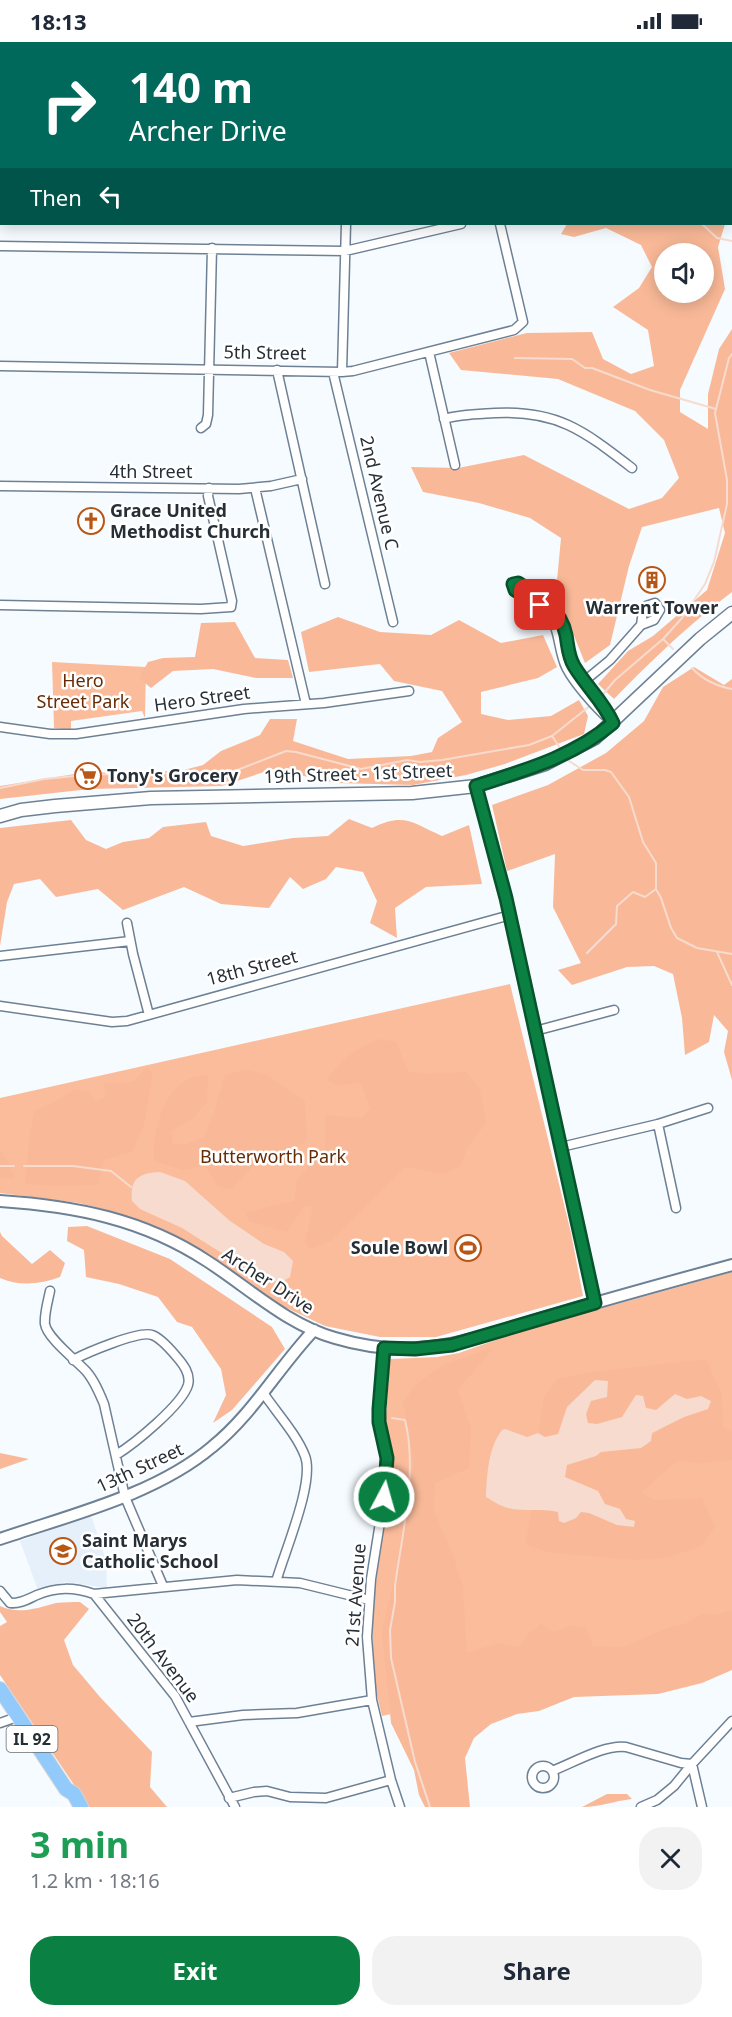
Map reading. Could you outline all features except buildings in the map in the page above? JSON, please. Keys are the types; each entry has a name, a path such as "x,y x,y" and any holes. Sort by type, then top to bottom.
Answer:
{"main road":[{"name":"19th Street - 1st Street","path":"0,814 151,798 412,793 476,786 545,764 595,738 700,639 732,613"},
{"name":"IL 92","path":"0,1689 66,1789 73,1807"},
{"name":"IL 92","path":"66,1789 74,1794 81,1807"}],"street":[{"name":"2nd Avenue C","path":"346,225 338,372 393,622"},
{"path":"0,246 345,251 457,225"},
{"name":"5th Street","path":"0,366 338,372 514,330 522,325 522,314 500,225"},
{"path":"201,428 206,424 208,415 212,248"},
{"path":"429,352 455,465"},
{"path":"277,370 326,584"},
{"path":"444,419 482,413 514,412 546,416 563,422 596,440 632,468"},
{"name":"4th Street","path":"0,486 255,488 302,479"},
{"path":"0,605 231,607 232,601 208,488"},
{"path":"255,488 306,704"},
{"path":"582,683 566,669 558,632 552,619 540,605 515,590 513,584 518,583 552,607 564,628 570,659 582,683 599,711 613,723"},
{"path":"582,683 610,660 641,625"},
{"name":"Hero Street","path":"0,727 50,734 76,734 244,709 409,691"},
{"path":"476,786 510,915 595,1303"},
{"name":"18th Street","path":"0,1006 112,1022 127,1021 510,915"},
{"path":"127,923 149,1015"},
{"path":"0,956 130,941"},
{"path":"535,1031 614,1010"},
{"path":"561,1148 658,1124 708,1108"},
{"path":"658,1124 676,1208"},
{"name":"Archer Drive","path":"0,1201 66,1207 137,1226 192,1252 279,1312 314,1330 334,1338 384,1348 415,1349 452,1345 732,1265"},
{"path":"50,1291 45,1316 46,1328 73,1360 85,1370 98,1390 104,1404 124,1497 163,1586"},
{"name":"13th Street","path":"0,1539 124,1497 165,1478 194,1461 228,1433 264,1394 298,1347 314,1330"},
{"path":"73,1360 133,1337 150,1334 173,1353 186,1368 189,1377 187,1388 169,1411 133,1445 116,1455"},
{"name":"21st Avenue","path":"384,1348 379,1422 386,1452 387,1472 369,1600 367,1637 372,1700 391,1780 400,1807"},
{"path":"264,1394 300,1446 308,1466 302,1501 276,1582"},
{"path":"0,1591 7,1600 13,1603 63,1588 79,1589 94,1594 237,1580 300,1583 369,1600"},
{"name":"20th Avenue","path":"94,1594 171,1690 235,1807"},
{"path":"189,1722 243,1715 297,1713 372,1700"},
{"path":"0,1723 17,1717"},
{"path":"641,1807 657,1800 674,1786 732,1721"},
{"path":"552,1772 608,1748 619,1746 692,1764"},
{"path":"692,1764 702,1807"},
{"path":"229,1798 267,1791 290,1797 326,1798 391,1780"}],"shaded area":[{"path":"566,225 725,225 718,247 725,289 680,390 680,412 708,429 708,394 719,349 732,329 732,592 671,643 614,699 598,684 628,651 653,636 707,590 725,533 719,508 642,527 629,566 610,645 585,663 556,591 561,538 530,518 479,503 423,492 411,467 458,468 524,455 629,509 662,498 679,478 664,440 635,411 558,379 461,370 449,353 527,333 592,332 603,359 631,374 654,366 648,330 613,307 639,288 652,267 641,245 606,228 574,237 561,234"},
{"path":"338,617 380,632 431,635 459,620 501,643 543,635 557,667 538,678 481,692 481,714 508,720 551,716 579,700 588,716 584,734 505,764 466,775 413,785 335,783 273,769 222,786 90,789 0,799 0,786 81,773 180,771 203,765 221,751 260,735 270,719 297,719 293,741 348,759 411,756 432,752 438,738 462,722 442,691 394,681 380,664 309,672 301,632"},
{"path":"235,622 255,658 288,660 293,678 256,678 213,669 173,671 151,688 139,678 148,662 163,658 195,657 201,623"},
{"path":"694,667 724,685 732,679 732,1080 724,1052 728,1031 714,1015 709,1042 685,1055 682,1018 673,974 654,966 627,967 572,985 558,970 581,963 553,907 555,854 507,871 492,805 548,785 606,753 644,721 663,687"},
{"path":"349,819 372,828 393,821 408,821 442,836 469,825 482,884 426,887 395,908 397,938 370,923 377,901 363,872 336,867 326,879 303,889 290,877 269,908 221,904 184,887 123,910 98,889 56,897 40,879 14,884 7,902 0,946 0,828 71,820 86,840 106,849 123,842 149,838 163,827 206,822 211,836 243,846 293,838 328,836"},
{"path":"380,1039 396,1042 408,1071 426,1074 466,1072 480,1088 486,1123 468,1147 460,1167 442,1174 406,1167 333,1240 309,1249 305,1241 313,1206 304,1206 287,1232 248,1221 246,1212 294,1201 297,1180 325,1147 325,1115 362,1118 370,1108 360,1082 338,1086 327,1080 350,1055 363,1046"},
{"path":"146,1068 153,1072 144,1126 132,1152 104,1160 98,1185 25,1184 30,1131 35,1110 55,1102 75,1089 89,1091 95,1101 105,1098 104,1083 133,1082"},
{"path":"245,1069 266,1074 305,1101 307,1140 284,1155 270,1149 231,1189 218,1187 205,1166 183,1170 154,1161 157,1125 167,1100 175,1090 194,1077 208,1075 207,1102 192,1119 171,1131 173,1145 187,1144 204,1137 215,1110 224,1076"},
{"path":"0,1150 7,1160 15,1179 0,1178"},
{"path":"160,1172 185,1181 230,1221 264,1244 284,1252 293,1261 290,1277 282,1282 266,1281 182,1228 140,1209 132,1201 134,1182 146,1174"},
{"path":"87,1226 170,1259 272,1327 285,1349 232,1410 213,1423 226,1395 221,1369 192,1327 177,1322 158,1297 119,1284 86,1277 84,1250 67,1241 68,1227"},
{"path":"0,1232 32,1264 50,1250 65,1263 60,1277 30,1284 15,1283 0,1278"},
{"path":"493,1347 458,1390 471,1429 469,1468 435,1483 434,1511 453,1555 463,1589 467,1653 499,1643 518,1647 531,1631 541,1624 554,1632 570,1626 586,1627 593,1646 623,1647 667,1628 684,1624 704,1613 716,1615 732,1610 732,1670 702,1683 658,1694 574,1697 539,1711 517,1714 491,1724 474,1738 465,1758 470,1807 425,1807 419,1795 414,1770 391,1723 382,1631 403,1542 414,1465 403,1403 415,1385 443,1365"},
{"path":"706,1359 722,1395 723,1427 732,1432 732,1460 701,1463 677,1461 642,1492 654,1500 702,1498 715,1527 702,1546 665,1558 635,1560 551,1553 525,1544 532,1509 545,1509 576,1518 581,1512 589,1513 617,1525 626,1519 620,1509 605,1504 598,1491 565,1477 567,1465 596,1456 601,1452 641,1448 663,1428 679,1419 707,1409 701,1396 687,1399 675,1394 656,1410 630,1402 622,1417 597,1424 588,1423 588,1407 595,1380 567,1407 559,1434 545,1437 538,1433 544,1396 558,1379 591,1372"},
{"path":"595,1380 608,1381 607,1397 591,1401 586,1414 588,1423 597,1424 622,1417 636,1395 643,1396 646,1408 656,1410 675,1394 687,1399 701,1396 711,1401 708,1409 684,1417 652,1433 651,1441 641,1448 601,1452 596,1456 567,1465 565,1477 598,1491 605,1504 620,1509 626,1519 635,1521 634,1527 617,1525 581,1512 576,1518 564,1523 559,1521 558,1512 508,1508 486,1497 491,1453 502,1430 527,1437 538,1433 545,1437 558,1434 567,1407"},
{"path":"0,1453 29,1459 0,1469"},
{"name":"Saint Marys Catholic School","path":"91,1515 106,1560 107,1588 65,1582 38,1590 20,1541"},
{"path":"80,1602 89,1609 64,1640 73,1665 152,1752 150,1787 167,1807 89,1807 0,1675 0,1626 7,1622 0,1612 0,1606 21,1610 56,1603"},
{"path":"607,1794 627,1794 632,1799 582,1807"}],"green space":[{"name":"Hero Street Park","path":"52,662 146,667 145,718 142,711 71,721 71,730 54,728"},
{"name":"Butterworth Park","path":"510,984 571,1233 583,1296 436,1337 380,1337 325,1326 276,1303 221,1263 169,1233 144,1222 79,1203 0,1193 0,1098"},
{"path":"732,1272 732,1630 559,1678 382,1716 373,1679 372,1608 390,1460 385,1432 390,1359 437,1357 459,1353 524,1330"}],"waterway":[{"path":"703,225 717,238 732,241"},
{"path":"600,698 615,680 663,639 682,618 705,584 714,562 727,504 727,480 715,413 732,354"},
{"path":"515,358 572,359 585,368 592,368 650,390 716,409"},
{"path":"663,639 673,649"},
{"path":"692,668 710,682 732,689"},
{"path":"0,788 44,779 85,775 227,774 286,751 361,769 407,760 420,762 442,760 529,745 552,736 591,705"},
{"path":"552,736 562,751"},
{"path":"566,759 583,770 611,772 629,797 643,842 656,863 656,889 677,938 697,948 732,954"},
{"path":"587,953 616,924 617,906 633,892 645,897 656,889"},
{"path":"717,952 732,985"},
{"path":"0,1166 14,1166"},
{"path":"24,1166 73,1166 111,1171 131,1187"},
{"path":"392,1418 405,1420 410,1460 408,1503 390,1630 391,1658 415,1762 430,1807"}],"place":[{"name":"Grace United Methodist Church","path":"91,521"},
{"name":"Warrent Tower","path":"652,580"},
{"name":"Tony's Grocery","path":"88,776"},
{"name":"Soule Bowl","path":"468,1248"},
{"name":"Saint Marys Catholic School","path":"63,1551"}],"route":[{"path":"384,1497 387,1458 379,1422 380,1380 384,1348 415,1349 452,1345 595,1303 506,898 476,786 545,764 595,738 613,723 607,709 570,659 566,635 558,615 545,600 518,583 513,584 515,590 540,605"}]}
